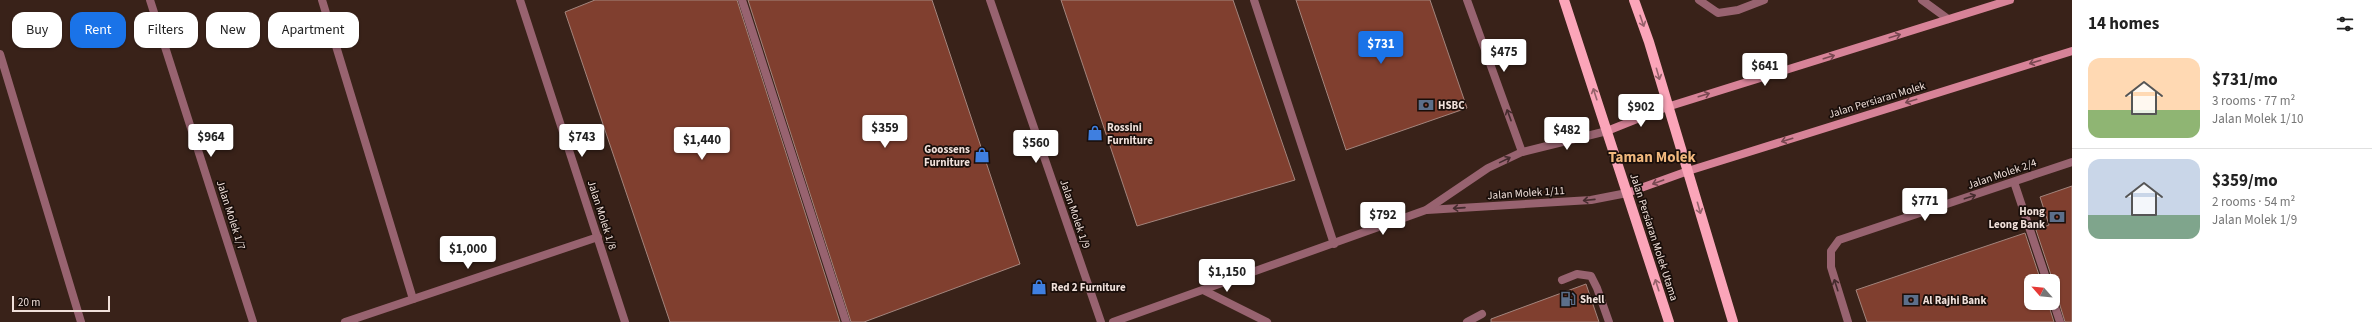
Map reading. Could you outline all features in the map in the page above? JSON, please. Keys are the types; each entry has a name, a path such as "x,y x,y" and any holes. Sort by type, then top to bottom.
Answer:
{"main road":[{"name":"Jalan Persiaran Molek Utama","path":"1564,0 1668,322"},
{"path":"1634,0 1649,42 1667,107 1688,171 1733,322"},
{"path":"1607,131 1667,107 2010,0"},
{"name":"Jalan Persiaran Molek","path":"1627,193 1688,171 2072,51"}],"street":[{"name":"Jalan Molek 1/7","path":"150,0 253,322"},
{"path":"322,0 413,299"},
{"name":"Jalan Molek 1/8","path":"520,0 625,322"},
{"path":"742,0 846,322"},
{"name":"Jalan Molek 1/9","path":"990,0 1101,322"},
{"path":"1254,0 1334,244"},
{"path":"1467,0 1522,152"},
{"path":"1698,0 1718,13 1738,10 1764,0"},
{"path":"1922,0 1948,19"},
{"path":"0,54 81,322"},
{"name":"Jalan Molek 1/11","path":"1113,322 1205,291 1426,210 1488,168 1522,152 1607,131"},
{"name":"Jalan Molek 2/4","path":"1848,322 1831,267 1831,252 1839,240 2072,162"},
{"path":"2014,182 2045,274"},
{"name":"Jalan Molek 1/11","path":"1426,210 1591,200 1627,193"},
{"path":"345,322 598,238"},
{"path":"1562,280 1577,274 1591,276 1597,288 1609,322"},
{"path":"1205,291 1267,322"},
{"path":"2056,310 2060,322"},
{"path":"1467,322 1482,314"}],"building":[{"path":"595,0 737,0 840,322 670,322 565,12"},
{"path":"748,0 932,0 1020,264 864,322 851,322"},
{"path":"1061,0 1233,0 1295,180 1137,226"},
{"path":"1296,0 1430,0 1467,108 1346,150"},
{"path":"2072,186 2072,322 2065,322 2060,306 2060,274 2051,274 2036,230 2049,225 2040,197"},
{"path":"2025,233 2039,274 2024,274 2024,310 2050,310 2054,322 1867,322 1856,290"},
{"name":"Shell","path":"1586,284 1599,322 1491,322 1491,319"}],"place":[{"name":"HSBC","path":"1426,105"},
{"name":"Rossini Furniture","path":"1095,133"},
{"name":"Goossens Furniture","path":"982,155"},
{"name":"Hong Leong Bank","path":"2057,217"},
{"name":"Red 2 Furniture","path":"1039,287"},
{"name":"Shell","path":"1568,299"},
{"name":"Al Rajhi Bank","path":"1911,300"}],"district":[{"name":"Taman Molek","path":"1652,157"}]}
